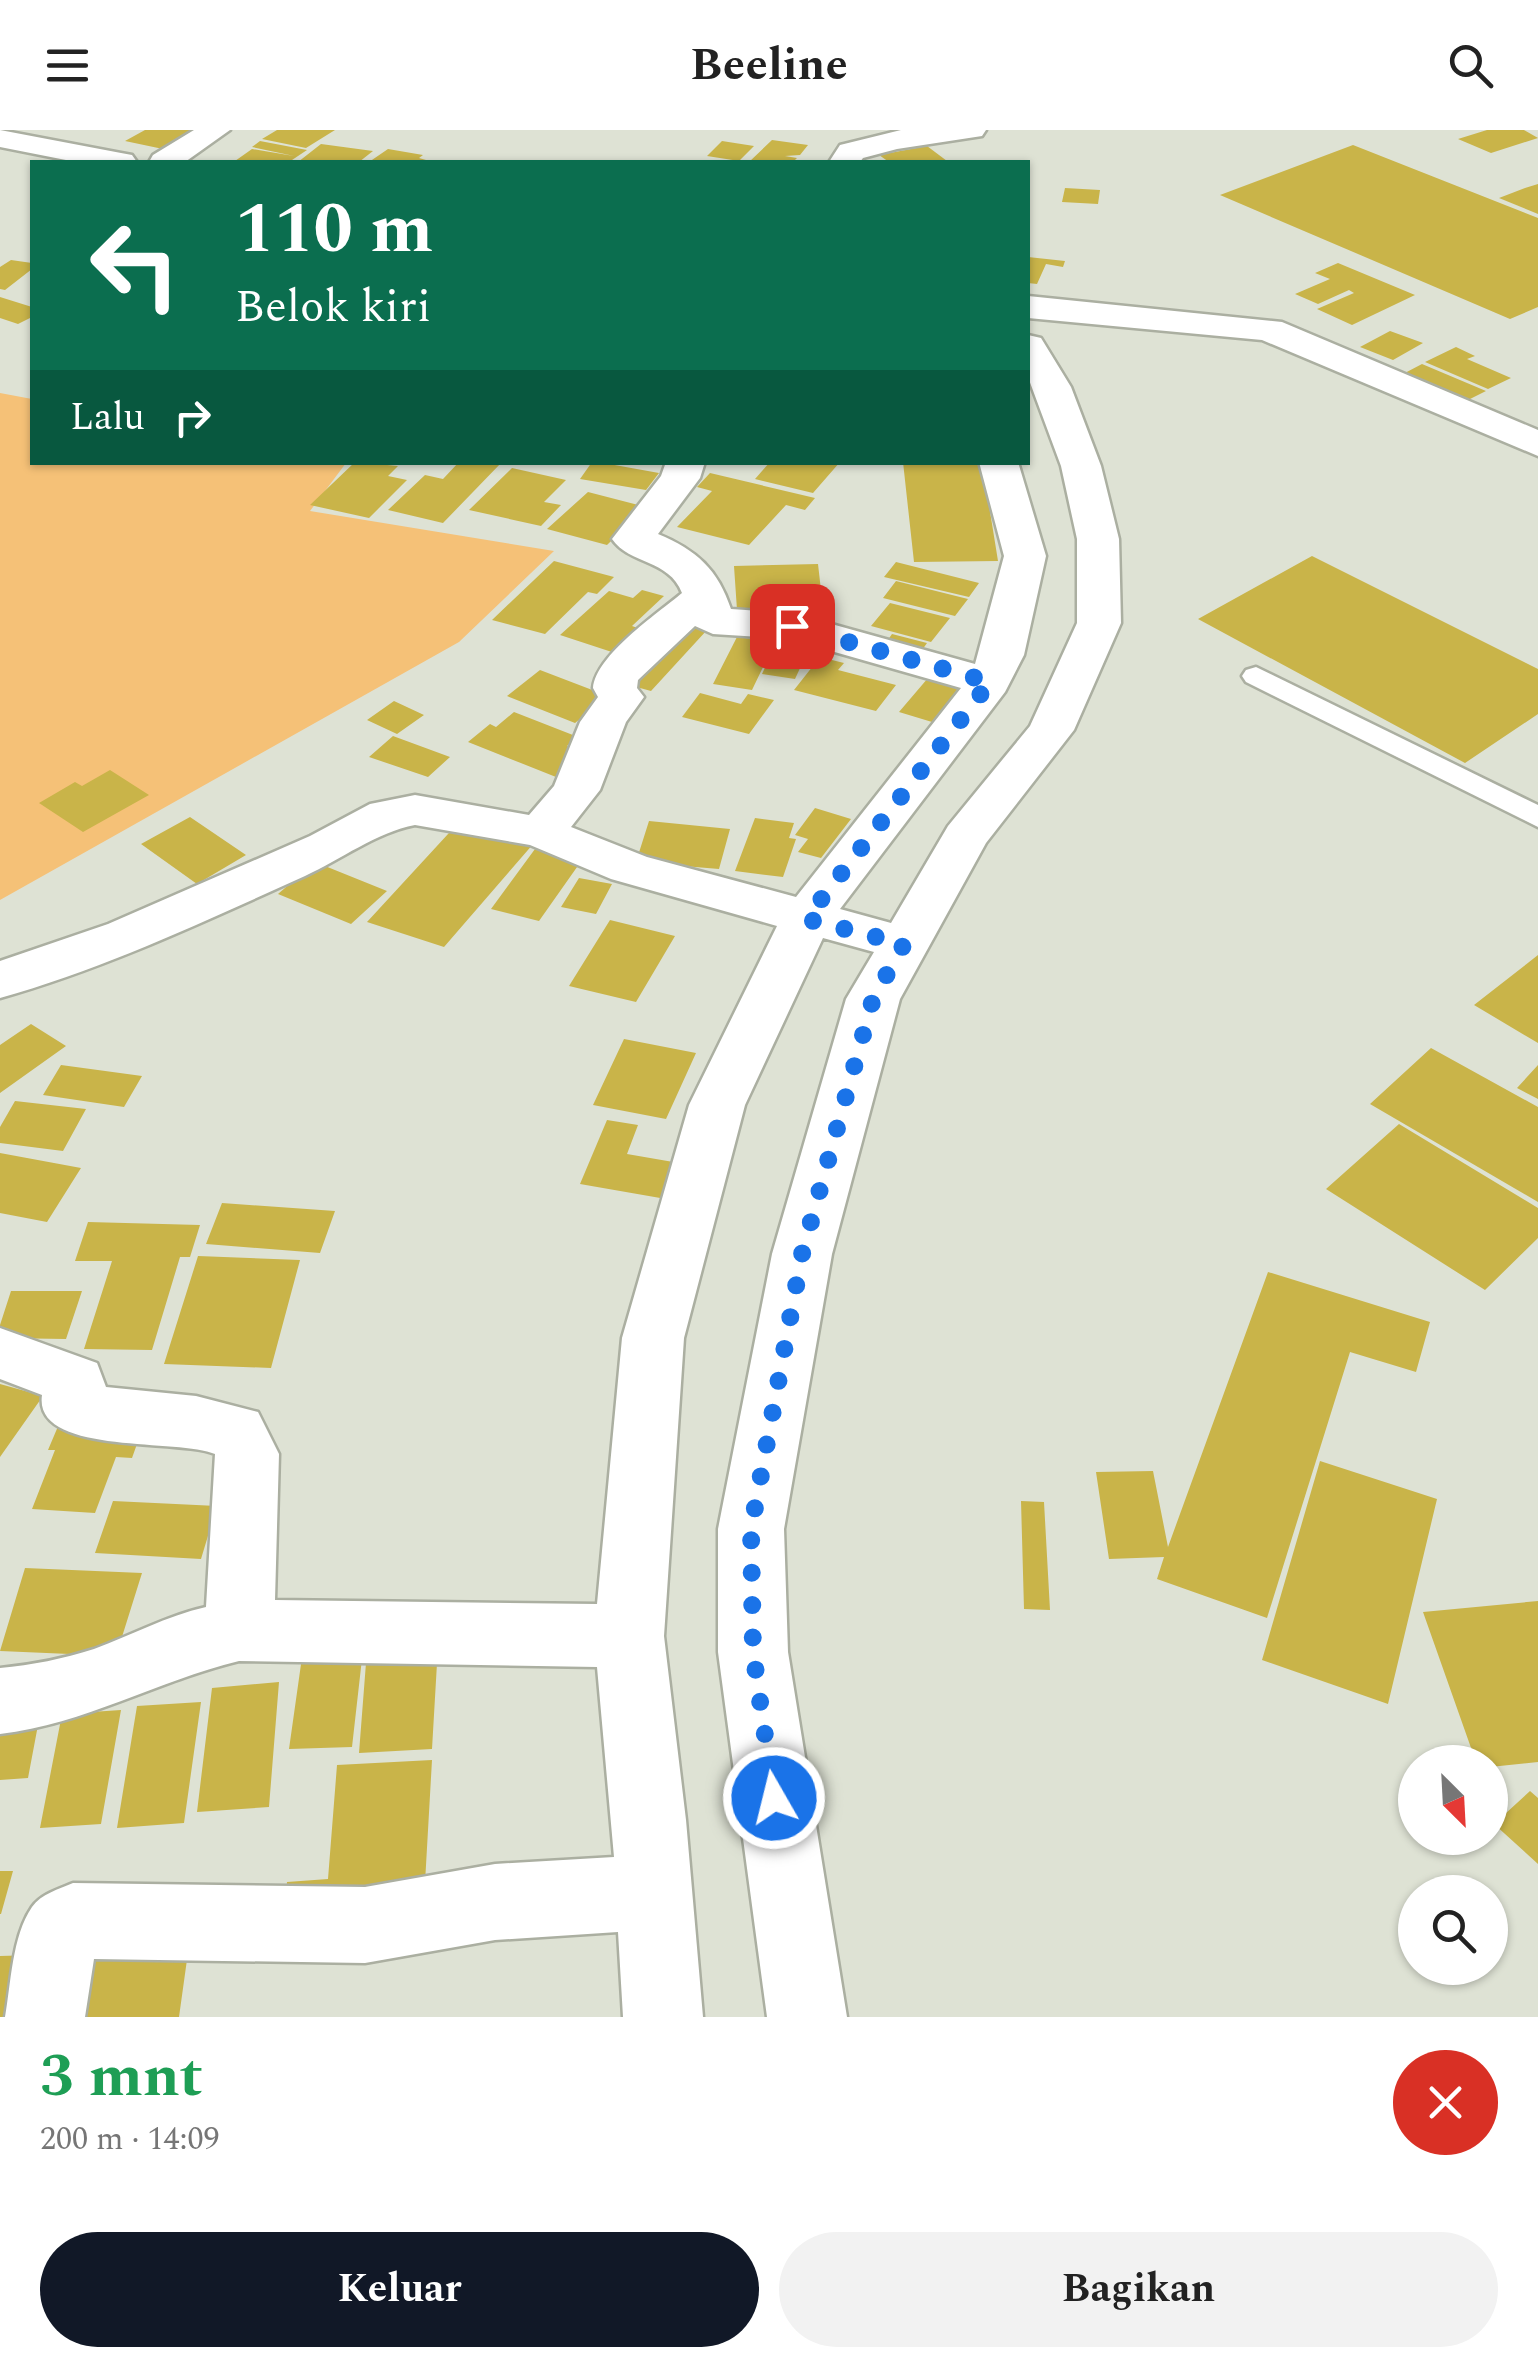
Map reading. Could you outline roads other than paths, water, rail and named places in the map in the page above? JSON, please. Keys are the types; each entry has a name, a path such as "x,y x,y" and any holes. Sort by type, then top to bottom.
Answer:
{"street":[{"path":"167,160 215,130"},
{"path":"849,130 830,136 832,158 894,140 971,130"},
{"path":"0,138 111,160"},
{"path":"1030,307 1268,330 1538,444"},
{"path":"807,2017 753,1652 751,1529 802,1254 873,999 894,941 966,837 1051,730 1099,623 1098,539 1081,466 1052,387 1030,349"},
{"path":"685,465 680,478 633,539 688,562 706,595 713,621 792,626 990,682"},
{"path":"663,2017 629,1636 653,1338 716,1105 815,921 990,682 1002,654 1024,556 999,465"},
{"path":"541,832 576,790 603,722 621,697 615,688 616,677 645,646 706,595"},
{"path":"0,980 126,936 401,811 415,810 541,832 629,868 894,941"},
{"path":"0,1353 75,1381 72,1404 82,1411 196,1422 235,1431 247,1454 239,1630"},
{"path":"0,1701 104,1678 177,1645 239,1630 629,1636"},
{"path":"45,2017 59,1934 73,1922 365,1926 494,1902 654,1892"}],"lane":[{"path":"1256,676 1538,817"}]}
